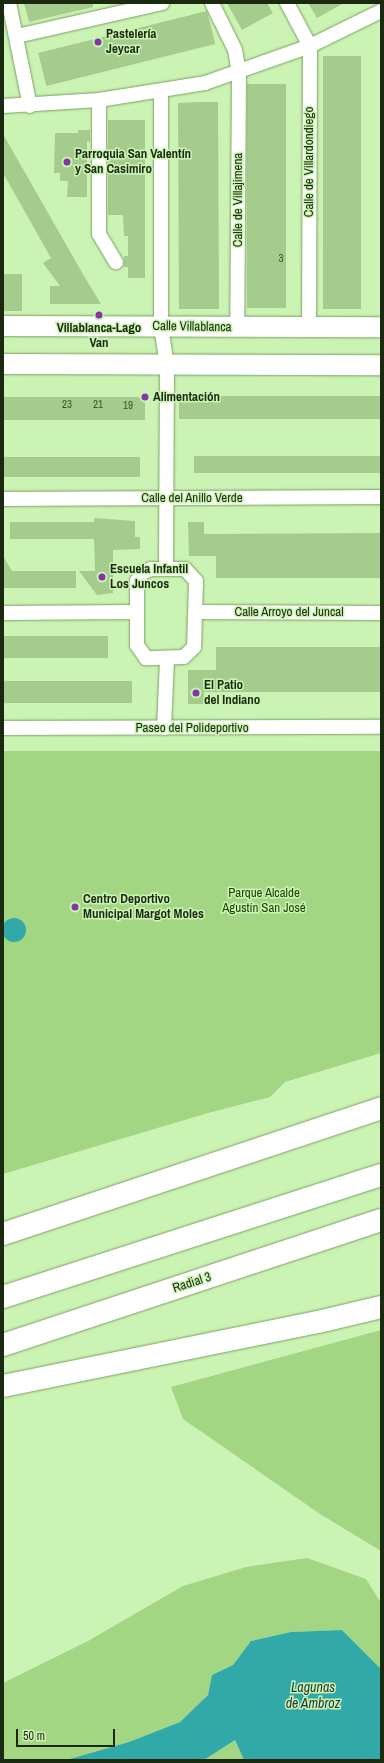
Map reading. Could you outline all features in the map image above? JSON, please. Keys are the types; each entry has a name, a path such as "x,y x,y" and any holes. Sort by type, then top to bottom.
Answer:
{"highway":[{"path":"3,1234 381,1108"},
{"path":"3,1297 381,1175"},
{"name":"Radial 3","path":"3,1345 381,1220"},
{"path":"3,1386 318,1322 381,1307"}],"main road":[{"name":"Calle Villablanca","path":"3,326 381,327"},
{"path":"3,364 167,366 381,365"}],"street":[{"path":"9,3 17,36 30,106"},
{"path":"17,36 162,3"},
{"name":"Calle de Villajimena","path":"212,3 235,50 239,72 237,327"},
{"name":"Calle de Villardondiego","path":"287,3 310,46 309,328"},
{"path":"3,106 30,106 99,100 205,83 310,46 381,11"},
{"path":"161,90 161,326 167,366 166,568"},
{"path":"99,100 99,234 116,262"},
{"name":"Calle del Anillo Verde","path":"3,499 381,498"},
{"path":"185,568 192,573 196,581 196,612 194,647 184,657 167,660 146,658 140,652 137,645 137,581 151,569 185,568"},
{"path":"3,613 136,612"},
{"name":"Calle Arroyo del Juncal","path":"196,612 381,613"},
{"path":"164,728 167,660"},
{"name":"Paseo del Polideportivo","path":"3,728 381,727"}],"green space":[{"name":"Parque Alcalde Agustín San José","path":"3,751 381,751 381,1053 285,1082 270,1097 208,1113 3,1174"},
{"path":"381,1330 381,1551 320,1514 183,1419 171,1387"},
{"path":"307,1558 366,1579 381,1603 381,1669 342,1630 291,1632 251,1641 233,1665 212,1675 208,1695 180,1722 129,1742 66,1760 3,1760 3,1683 88,1641 183,1586 246,1567"},
{"path":"235,1740 244,1760 204,1760 207,1758"}],"water":[{"path":"14,918 23,921 26,930 23,939 14,942 5,939 2,930 5,921"},
{"name":"Lagunas de Ambroz","path":"342,1630 381,1669 381,1760 244,1760 235,1740 204,1760 66,1760 129,1742 180,1722 208,1695 212,1675 233,1665 251,1641 291,1632"}],"building":[{"path":"24,3 93,3 93,7 29,22"},
{"path":"227,3 267,3 273,13 242,30"},
{"path":"308,3 344,3 317,18"},
{"path":"207,11 215,44 46,86 38,53"},
{"path":"323,56 361,56 361,309 323,309"},
{"path":"247,84 286,84 286,308 247,308"},
{"path":"218,102 219,309 179,309 178,103"},
{"path":"108,120 145,120 145,278 128,278 128,267 124,267 124,256 128,256 128,236 124,236 123,215 108,215"},
{"name":"Parroquia San Valentín y San Casimiro","path":"78,130 90,130 90,142 87,141 87,197 67,197 68,181 60,181 60,173 54,173 55,133 78,133"},
{"path":"3,134 101,304 50,304 50,286 60,286 43,263 51,258 3,173"},
{"path":"3,274 22,274 22,311 3,311"},
{"path":"179,396 381,396 381,419 179,419"},
{"path":"3,397 145,397 145,420 3,420"},
{"path":"194,456 381,456 381,473 194,473"},
{"path":"3,457 140,457 140,477 3,477"},
{"path":"94,518 135,521 135,537 140,537 140,549 113,550 113,593 97,595 79,571 95,571 94,539 10,539 10,522 94,522"},
{"path":"188,522 204,522 204,534 381,533 381,578 216,578 216,556 189,556"},
{"path":"3,556 12,571 76,571 76,588 3,588"},
{"path":"3,636 108,636 108,658 3,658"},
{"path":"216,647 381,647 381,692 204,692 204,704 188,704 188,670 216,670"},
{"path":"3,681 132,681 132,703 3,703"}],"place":[{"name":"Pastelería Jeycar","path":"98,42"},
{"name":"Parroquia San Valentín y San Casimiro","path":"67,162"},
{"name":"Villablanca-Lago Van","path":"99,315"},
{"name":"Alimentación","path":"145,397"},
{"name":"Escuela Infantil Los Juncos","path":"102,577"},
{"name":"El Patio del Indiano","path":"196,693"},
{"name":"Centro Deportivo Municipal Margot Moles","path":"75,907"}]}
